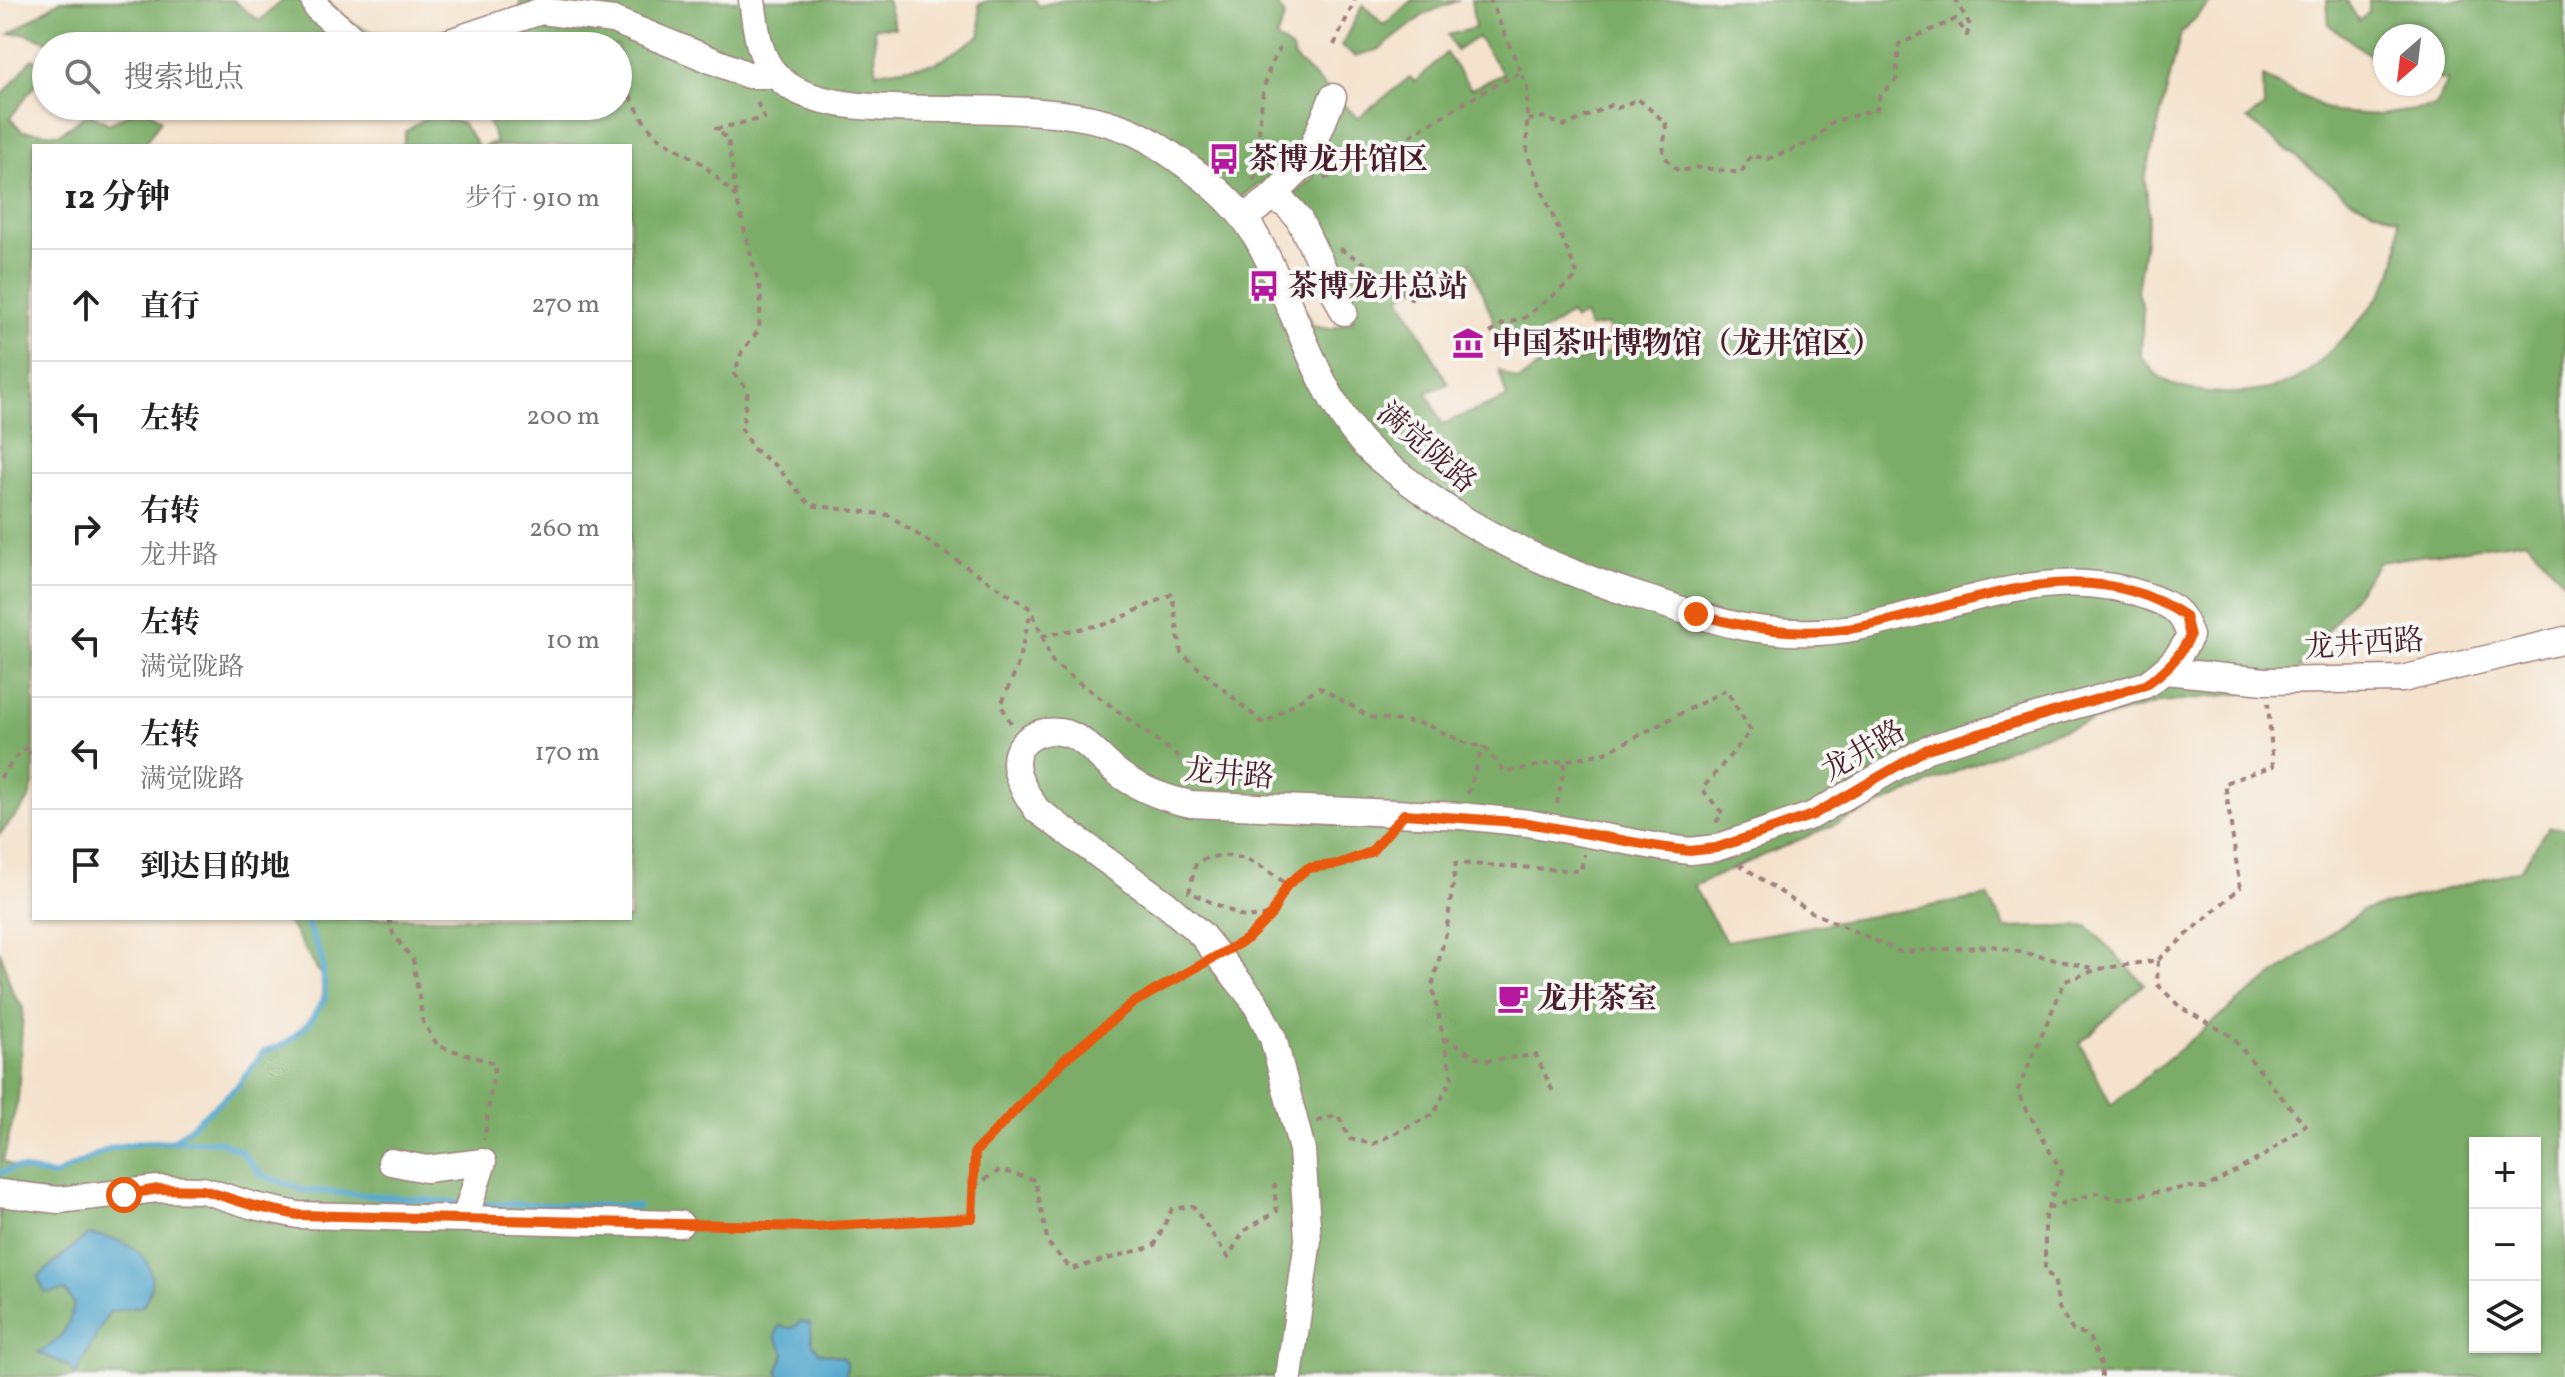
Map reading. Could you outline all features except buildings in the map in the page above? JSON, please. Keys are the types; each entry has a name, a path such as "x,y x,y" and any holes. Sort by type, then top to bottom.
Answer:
{"street":[{"path":"314,0 326,16 345,32"},
{"path":"752,0 764,75"},
{"name":"满觉陇路","path":"479,32 541,11 613,20 764,75 813,99 842,106 993,107 1087,115 1151,141 1209,182 1244,218 1262,246 1331,392 1361,440 1444,509 1545,564 1696,614 1774,631 1853,628 2015,587 2095,583 2143,595 2185,616 2190,636 2181,654 2165,671"},
{"path":"1244,218 1298,175 1333,97"},
{"path":"1270,199 1279,200 1289,207 1314,249 1344,312"},
{"name":"龙井西路","path":"2165,671 2265,681 2402,679 2565,640"},
{"name":"龙井路","path":"1031,737 1057,731 1083,739 1119,774 1139,787 1165,799 1191,804 1461,816 1703,849 1813,815 1927,749 2145,685 2165,671"},
{"path":"1031,737 1017,753 1018,772 1024,792 1037,810 1166,904 1218,954 1255,1002 1273,1038 1291,1105 1304,1179 1306,1274 1289,1377"},
{"path":"391,1162 426,1169 483,1162 469,1206"},
{"path":"0,1193 58,1200 158,1189 203,1190 254,1206 298,1215 469,1206 680,1224"}],"path":[{"path":"1334,45 1355,0"},
{"path":"1490,0 1527,86 1527,154 1578,276 1524,318 1503,324 1490,333"},
{"path":"1528,120 1543,117 1565,126 1611,105 1618,108 1638,99 1666,123 1663,155 1679,172 1695,167 1741,173 1751,155 1767,159 1814,141 1832,122 1877,109 1880,95 1896,80 1899,44 1956,19 1967,35 1970,25 1956,0"},
{"path":"1244,218 1257,162 1266,79 1270,62 1280,48"},
{"path":"1298,175 1324,179 1359,165 1470,96 1521,72"},
{"path":"764,75 754,96 764,118 716,129 728,139 736,197 761,294 759,330 742,351 734,374 748,390 742,429 752,448 776,466 810,505 888,515 1031,609 1053,663 1198,771 1269,784"},
{"path":"632,99 645,123 659,138 703,164 736,197"},
{"path":"1314,249 1335,246 1354,256 1413,300"},
{"path":"1042,636 1110,623 1172,594 1181,653 1264,724 1319,687 1370,717 1425,724 1469,745 1483,746 1505,772 1605,753 1726,690 1751,731 1702,789 1723,814 1703,849 1809,911 1901,952 1993,946 2099,969"},
{"path":"1031,609 1016,670 1001,705 1008,721 1031,737"},
{"path":"2102,1377 2101,1364 2088,1335 2073,1331 2059,1308 2054,1278 2045,1272 2042,1255 2048,1208 2061,1171 2017,1092 2065,981 2099,969 2158,960 2240,888 2225,783 2273,766 2265,681"},
{"path":"0,778 21,751 32,745"},
{"path":"1461,816 1483,746"},
{"path":"1553,827 1565,763"},
{"path":"680,1224 814,1227 972,1218 975,1152 1064,1060 1133,1003 1247,939 1271,915 1287,885 1308,868 1339,864 1371,852 1404,814"},
{"path":"1291,1105 1307,1123 1338,1115 1350,1139 1373,1144 1434,1114 1452,1078 1432,986 1446,933 1456,863 1581,871 1587,834"},
{"path":"1271,915 1246,918 1189,892 1196,863 1212,854 1260,862 1287,885"},
{"path":"390,920 393,934 413,960 423,1022 438,1046 495,1063 483,1162"},
{"path":"2048,1208 2097,1193 2118,1199 2188,1187 2205,1188 2265,1155 2305,1125 2231,1036 2180,1007 2157,984 2158,960"},
{"path":"1444,1038 1483,1061 1536,1055 1554,1094"},
{"path":"974,1186 1000,1170 1035,1180 1048,1243 1071,1269 1154,1246 1172,1209 1193,1206 1228,1257 1244,1231 1277,1211 1274,1186 1304,1179"}],"green space":[{"path":"61,0 233,0 259,21 283,0 328,0 348,20 376,32 32,32 32,36 9,34"},
{"path":"520,0 887,0 895,28 874,27 876,72 936,63 981,35 979,4 991,0 1036,0 1038,6 1065,0 1273,0 1285,16 1276,38 1292,50 1294,58 1358,118 1410,77 1415,82 1446,53 1471,89 1503,74 1478,37 1456,51 1448,35 1475,28 1471,0 2213,0 2181,33 2145,178 2149,214 2137,292 2143,309 2141,357 2154,372 2177,386 2214,393 2234,393 2291,382 2321,361 2379,297 2393,270 2399,238 2398,219 2355,202 2247,119 2264,107 2263,77 2334,112 2379,115 2435,107 2440,96 2445,96 2448,81 2445,80 2445,24 2373,24 2373,57 2329,25 2327,0 2346,0 2359,21 2369,12 2369,0 2565,0 2565,583 2527,540 2379,562 2284,689 2162,702 2036,737 1693,886 1726,941 1988,896 2006,928 2088,926 2144,984 2080,1043 2111,1105 2239,1001 2362,911 2520,870 2549,827 2565,828 2565,1377 0,1377 0,951 12,991 23,1008 18,1099 3,1161 16,1168 54,1176 111,1148 174,1141 237,1087 263,1052 287,1043 309,1023 322,1002 322,977 290,925 283,920 632,920 632,144 490,144 496,142 487,120 632,120 632,32 440,32 520,9","holes":["1297,159 1311,166 1313,177 1291,197 1353,321 1330,329 1313,326 1269,235 1241,197","1470,262 1501,339 1519,349 1570,314 1574,320 1584,315 1589,328 1608,325 1610,352 1574,361 1569,344 1518,381 1499,370 1507,398 1442,424 1427,392 1448,384 1400,296"]},
{"path":"1412,0 1459,0 1425,14 1380,49 1355,56 1341,46 1363,5 1384,25"},
{"path":"32,59 32,89 10,118 22,131 59,134 79,120 102,120 109,124 117,120 161,120 144,144 32,144 32,788 28,801 0,834 0,98"},
{"path":"424,120 448,120 462,123 477,144 403,144 406,131"}],"water":[{"path":"87,1235 117,1240 140,1254 148,1264 150,1290 143,1306 109,1312 75,1375 68,1366 38,1352 53,1344 63,1333 74,1304 65,1290 45,1293 38,1277"},
{"path":"801,1321 811,1324 812,1342 819,1352 843,1357 847,1363 846,1377 780,1377 778,1369 785,1353 775,1337 779,1326 792,1328"}],"waterway":[{"path":"174,1141 237,1087 263,1052 287,1043 309,1023 325,998 322,959 306,920"},
{"path":"0,1173 16,1168 54,1176 111,1148 145,1142 218,1141 241,1151 261,1175 304,1190 462,1203"},
{"path":"478,1204 638,1206"}],"place":[{"name":"茶博龙井馆区","path":"1224,159"},
{"name":"茶博龙井总站","path":"1264,286"},
{"name":"中国茶叶博物馆（龙井馆区）","path":"1468,343"},
{"name":"龙井茶室","path":"1513,998"}],"route":[{"path":"124,1195 158,1189 203,1190 254,1206 298,1215 814,1227 972,1218 975,1152 1064,1060 1133,1003 1247,939 1271,915 1287,885 1308,868 1339,864 1371,852 1404,814 1528,823 1618,841 1690,851 1716,848 1813,815 1927,749 2063,706 2145,685 2165,671 2181,654 2190,636 2185,616 2166,603 2131,590 2095,583 2015,587 1886,621 1814,632 1739,626 1696,614"}]}
